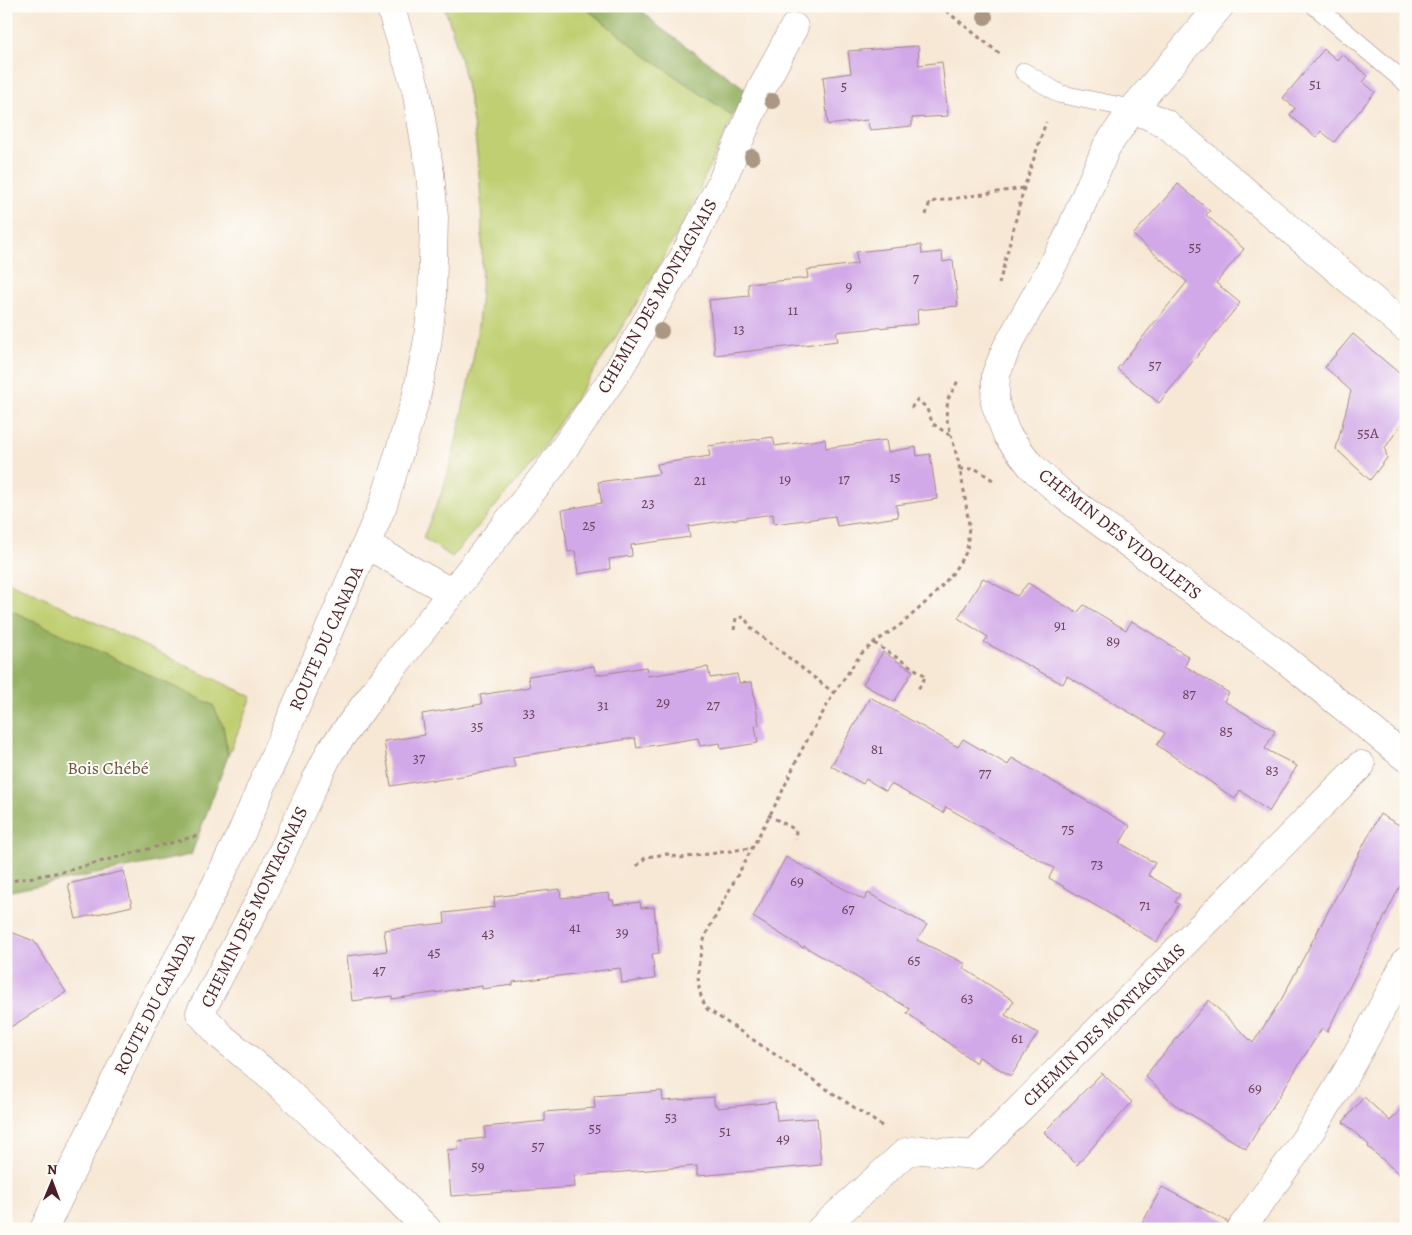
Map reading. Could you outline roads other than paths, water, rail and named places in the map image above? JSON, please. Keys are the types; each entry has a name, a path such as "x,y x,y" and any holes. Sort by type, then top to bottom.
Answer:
{"street":[{"name":"ROUTE DU CANADA","path":"44,1229 151,1005 188,941 241,834 367,545 386,496 416,398 427,345 433,286 434,217 430,172 416,89 390,6"},
{"name":"CHEMIN DES VIDOLLETS","path":"1220,6 1133,109 1108,146 1066,241 1006,349 996,374 995,403 1007,435 1031,466 1062,494 1282,656 1406,758"},
{"name":"CHEMIN DES MONTAGNAIS","path":"427,1229 343,1144 278,1083 222,1037 200,1014 262,896 330,752 390,671 551,467 619,369 683,258 722,181 761,90 794,28"},
{"path":"1133,109 1164,123 1406,328"},
{"path":"367,545 452,593"},
{"name":"CHEMIN DES MONTAGNAIS","path":"821,1229 906,1152 921,1150 974,1155 1361,765"},
{"path":"1242,1227 1281,1174 1318,1118 1357,1054 1406,961"}],"lane":[{"path":"1315,6 1406,84"},
{"path":"1024,72 1060,94 1133,109"}],"park label":[{"name":"Bois Chébé","path":"108,768"}]}
